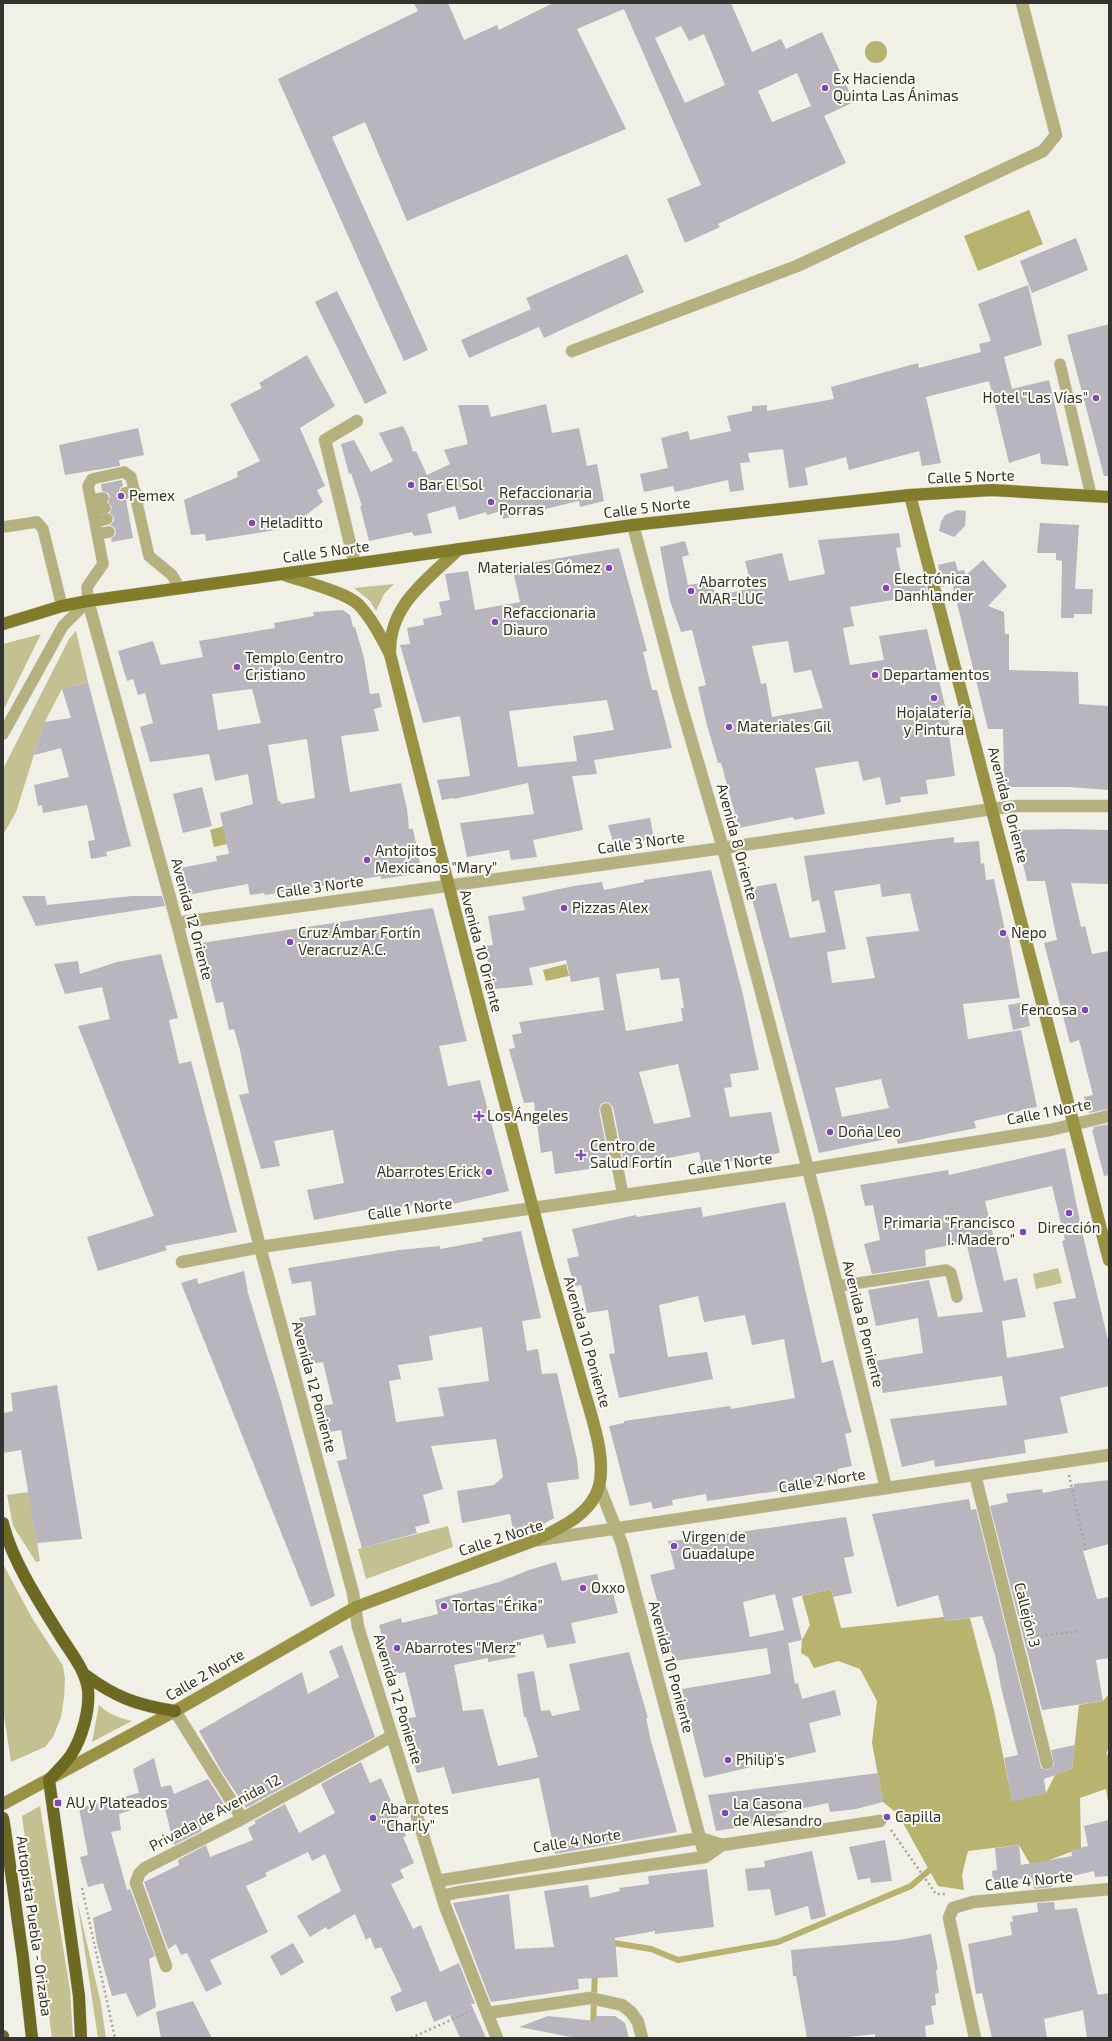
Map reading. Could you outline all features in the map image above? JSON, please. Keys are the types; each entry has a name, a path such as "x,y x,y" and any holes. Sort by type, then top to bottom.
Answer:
{"highway":[{"path":"3,1523 11,1549 54,1627 84,1674 88,1691 87,1710 79,1738 71,1755 49,1780 79,1996 81,2038"},
{"path":"84,1674 118,1696 142,1706 174,1711"},
{"name":"Autopista Puebla - Orizaba","path":"4,1824 23,1958 32,2038"}],"main road":[{"name":"Calle 5 Norte","path":"3,624 62,606 88,601 179,587 633,525 910,495 992,490 1109,497"}],"street":[{"path":"572,351 796,266 1043,152 1056,135 1022,3"},
{"path":"355,564 325,440 357,421"},
{"name":"Avenida 6 Oriente","path":"910,495 1109,1260"},
{"name":"Avenida 8 Oriente","path":"633,525 677,690 723,848 807,1169"},
{"path":"390,654 390,636 404,604 418,588 459,549"},
{"path":"282,574 347,597 358,605 376,628 390,654"},
{"name":"Avenida 12 Oriente","path":"88,601 177,923 260,1247"},
{"name":"Avenida 10 Oriente","path":"390,654 447,885 533,1208"},
{"name":"Calle 3 Norte","path":"177,923 723,848 992,809 1017,806 1109,806"},
{"name":"Calle 1 Norte","path":"182,1262 260,1247 807,1169 1050,1130 1109,1116"},
{"name":"Avenida 8 Poniente","path":"807,1169 838,1286 886,1488"},
{"name":"Avenida 10 Poniente","path":"533,1208 597,1438 600,1466 599,1486 591,1504 577,1517 536,1540"},
{"name":"Avenida 12 Poniente","path":"260,1247 356,1607 358,1626 442,1896 497,2038"},
{"name":"Calle 2 Norte","path":"3,1804 174,1711 356,1607 536,1540 1109,1455"},
{"name":"Callejón 3","path":"975,1475 1017,1638 1047,1763"},
{"name":"Avenida 10 Poniente","path":"599,1486 622,1544 705,1858"},
{"path":"174,1711 242,1818"},
{"name":"Privada de Avenida 12","path":"166,1966 136,1883 139,1874 145,1868 242,1818 392,1736"},
{"name":"Calle 4 Norte","path":"437,1881 700,1838 722,1845 884,1824"},
{"name":"Calle 4 Norte","path":"442,1896 705,1858 722,1845"},
{"name":"Calle 4 Norte","path":"976,2038 948,1918 953,1908 973,1902 1109,1889"},
{"path":"486,2009 590,1998 610,2001 622,2005 631,2012 638,2022 642,2038"}],"lane":[{"path":"1060,364 1091,495"},
{"path":"3,734 63,626 88,601 87,587 103,564 88,486 92,479 124,472 131,477 131,498 136,527 149,556 172,575 179,587"},
{"path":"92,505 104,503"},
{"path":"95,522 107,519"},
{"path":"3,527 37,522 43,529 62,606"},
{"path":"98,534 110,532"},
{"path":"606,1109 624,1195"},
{"path":"838,1286 946,1270 951,1273 957,1297"}],"path":[{"path":"1065,1461 1086,1551"},
{"path":"1017,1638 1080,1631"},
{"path":"884,1824 936,1894"},
{"path":"80,1882 94,1951 116,2038"},
{"path":"411,2038 486,2009"}],"shaded area":[{"path":"876,41 884,44 887,52 884,60 876,63 868,60 865,52 868,44"},
{"path":"1029,210 1043,244 978,271 964,236"},
{"path":"394,584 384,594 376,611 370,601 354,588"},
{"path":"76,631 88,682 62,689 44,723 16,812 3,835 3,769 69,639"},
{"path":"41,634 3,711 3,644"},
{"path":"231,824 236,842 214,847 210,830"},
{"path":"566,964 569,976 546,981 543,970"},
{"path":"1058,1268 1062,1283 1036,1289 1033,1274"},
{"path":"29,1492 40,1561 36,1562 13,1526 7,1495"},
{"path":"448,1526 453,1547 366,1579 358,1549"},
{"path":"3,1564 32,1618 63,1666 65,1679 61,1717 53,1737 45,1747 11,1762 3,1709"},
{"path":"831,1589 841,1628 944,1617 945,1621 970,1618 994,1710 1012,1801 1046,1793 1055,1775 1072,1769 1079,1705 1103,1701 1109,1694 1109,1746 1106,1755 1109,1754 1109,1808 1106,1789 1080,1798 1081,1848 1047,1861 1030,1864 1019,1845 968,1851 962,1875 964,1890 938,1886 898,1814 883,1802 872,1743 877,1701 860,1669 838,1661 814,1668 808,1657 801,1653 802,1640 810,1625 802,1596"},
{"path":"99,1705 114,1715 132,1721 92,1742"},
{"path":"40,1806 70,1990 73,2038 52,2038 22,1816"},
{"path":"77,1900 101,2004 106,2038 98,2038"}],"building":[{"path":"414,3 448,3 464,40 497,25 499,30 553,3 731,3 752,52 781,39 786,49 822,32 854,102 824,116 846,163 718,224 720,227 685,243 667,199 701,185 624,9 577,29 626,129 407,221 365,122 332,137 428,350 404,361 278,79 418,11","holes":["681,26 689,41 704,34 725,85 685,103 655,38","797,73 811,106 772,122 758,91"]},
{"path":"1076,238 1088,270 1032,293 1020,261"},
{"path":"627,254 644,292 544,338 539,327 469,358 461,340 531,309 526,298"},
{"path":"1028,285 1042,345 1004,357 1012,389 1049,380 1069,466 1041,464 1040,453 1009,463 989,381 926,397 941,463 922,466 919,451 849,470 846,457 805,468 808,485 789,488 783,449 748,453 750,462 740,463 744,490 730,492 728,480 675,492 673,486 644,492 640,474 668,468 661,438 688,431 690,440 731,431 727,416 752,411 752,406 767,405 767,411 834,399 831,387 918,363 919,368 981,352 979,344 991,341 978,304"},
{"path":"337,291 387,393 365,404 315,302"},
{"name":"Hotel \"Las Vías\"","path":"1109,324 1109,476 1104,476 1067,335"},
{"path":"307,355 335,406 300,428 325,486 317,490 323,502 289,528 206,541 205,534 191,535 184,500 238,477 237,472 260,461 230,404 262,388 259,383"},
{"path":"546,404 552,433 579,428 587,466 597,464 604,501 580,507 579,501 503,519 501,511 487,515 486,512 459,520 455,506 427,514 432,533 414,536 412,532 369,541 360,506 362,506 351,473 349,474 341,444 354,440 371,472 393,461 379,433 403,426 409,438 413,452 416,451 427,475 450,464 444,450 468,444 458,405 488,405 491,417"},
{"path":"138,428 144,455 119,460 120,466 65,475 59,445"},
{"path":"122,480 123,486 120,488 118,494 120,498 126,500 133,538 112,542 111,539 116,534 115,528 110,525 114,521 114,518 110,513 112,507 108,502 110,496 108,493 102,491 101,484"},
{"path":"957,510 966,511 965,526 954,537 939,531 941,522 945,515"},
{"path":"1040,523 1079,525 1075,589 1093,589 1092,614 1074,614 1074,618 1061,618 1062,561 1056,560 1056,553 1037,553"},
{"path":"899,533 901,547 896,548 902,580 923,577 927,591 911,597 850,607 854,626 843,628 850,665 884,660 879,636 927,629 950,727 948,727 955,776 926,780 928,794 900,797 901,802 886,805 880,777 863,781 858,761 815,768 825,814 794,820 793,817 739,828 721,763 718,763 707,725 698,687 706,685 692,630 681,632 670,601 660,547 685,541 689,555 682,557 688,585 711,582 716,596 752,588 745,561 782,553 789,581 825,574 818,540","holes":["788,641 794,673 811,670 823,708 772,717 766,683 761,684 752,646"]},
{"path":"619,548 647,651 643,652 652,690 657,690 672,748 594,760 597,774 572,776 583,830 533,840 537,857 511,860 509,850 467,857 460,823 534,814 528,783 454,799 442,800 437,780 470,776 460,716 423,723 400,645 410,644 407,628 424,625 423,619 442,615 439,602 450,600 445,574 468,571 475,610 520,602 512,566","holes":["607,700 614,730 573,736 577,761 518,767 509,711"]},
{"path":"983,560 1007,586 988,606 1004,612 1005,634 1009,634 1009,670 1078,672 1079,704 1109,706 1109,790 1069,787 1004,787 999,771 1004,771 1003,729 988,729 953,587 959,581 942,587 938,574 940,574 938,565 955,561 958,571 964,570 966,575"},
{"path":"343,610 350,615 364,658 370,694 379,693 382,707 374,709 379,731 341,736 350,792 401,783 407,809 409,829 413,829 422,873 381,879 381,876 265,895 264,893 250,895 248,884 187,895 180,868 217,861 216,856 229,854 220,813 253,804 248,774 215,781 209,754 150,762 140,727 153,723 145,693 138,695 133,679 127,681 118,651 153,641 161,665 203,657 199,641 275,628 274,623 314,616 313,612","holes":["252,689 261,723 218,730 212,694","307,739 315,798 281,804 280,801 278,801 268,745"]},
{"path":"88,682 131,846 106,852 107,856 91,859 88,841 95,840 87,805 43,813 42,805 38,806 34,785 69,777 61,748 34,755 44,722 71,718 62,689"},
{"path":"202,787 212,826 183,833 173,794"},
{"path":"650,818 654,839 614,845 608,825"},
{"path":"1015,830 1109,830 1109,884 1071,883 1081,927 1085,926 1092,954 1109,951 1109,1109 1089,1113 1084,1097 1093,1095 1079,1040 1070,1043 1044,943 1057,940 1045,881 1027,881"},
{"path":"954,837 954,843 979,841 981,864 984,863 986,880 994,879 1005,931 1009,938 1020,998 963,1004 968,1039 1021,1030 1037,1107 974,1121 976,1128 898,1144 896,1137 819,1153 749,888 776,883 790,938 826,932 819,900 812,902 804,856","holes":["880,884 882,897 910,893 919,931 866,937 875,978 832,983 827,952 846,949 834,891","881,1079 889,1108 842,1117 835,1088"]},
{"path":"711,870 743,995 759,1070 730,1074 732,1087 724,1088 730,1117 771,1112 780,1153 702,1166 699,1152 664,1159 664,1164 629,1168 627,1163 624,1163 613,1107 609,1103 605,1102 601,1104 599,1110 610,1166 555,1174 552,1151 541,1153 534,1102 524,1103 509,1049 515,1048 512,1035 522,1033 519,1022 604,1010 599,977 571,982 566,960 529,968 533,985 495,989 484,946 493,945 488,916 525,910 522,897 574,886 602,882 604,890 644,882 644,880","holes":["659,968 661,980 679,978 684,1008 681,1008 683,1021 626,1031 616,974","678,1064 691,1117 654,1124 639,1072"]},
{"path":"22,896 45,896 47,905 132,896 162,896 165,906 36,926"},
{"path":"433,908 467,1041 439,1046 448,1086 480,1080 509,1191 453,1204 451,1198 430,1203 429,1201 371,1215 370,1209 314,1220 307,1190 344,1183 333,1130 274,1141 280,1166 261,1169 239,1095 249,1093 240,1050 234,1029 229,1030 223,1002 216,1003 201,943"},
{"path":"161,954 178,1018 169,1020 179,1064 191,1061 237,1232 165,1246 167,1250 98,1271 87,1237 154,1216 78,1026 110,1019 102,987 65,994 54,964 78,961 80,974 117,962"},
{"path":"1025,1002 1030,1026 1013,1030 1008,1005"},
{"path":"1109,1124 1109,1175 1104,1176 1092,1130 1094,1130 1093,1127"},
{"path":"1065,1148 1083,1236 1109,1344 1109,1386 1060,1397 1068,1433 1024,1440 1026,1453 935,1467 934,1460 902,1467 890,1419 1007,1405 1002,1376 883,1393 875,1361 923,1353 918,1318 876,1326 868,1290 929,1280 938,1317 983,1312 966,1242 925,1250 926,1266 872,1274 864,1244 880,1240 873,1205 865,1206 860,1185 948,1170 949,1175","holes":["1052,1186 1065,1240 1062,1241 1076,1298 1053,1302 1064,1348 1007,1358 1002,1321 1026,1317 1017,1278 1004,1281 985,1201"]},
{"path":"785,1202 822,1363 833,1360 852,1432 845,1434 852,1466 837,1469 839,1479 791,1489 707,1501 706,1494 672,1500 673,1505 653,1509 651,1502 630,1506 609,1426 624,1423 624,1421 730,1406 731,1409 795,1398 784,1339 752,1345 745,1315 704,1322 698,1296 659,1305 668,1357 707,1352 713,1379 619,1398 609,1354 615,1353 608,1310 587,1313 581,1285 574,1286 567,1259 579,1256 572,1229 636,1215 637,1217 701,1207 703,1217"},
{"path":"521,1231 541,1318 522,1321 527,1351 538,1349 542,1374 557,1373 577,1459 579,1479 547,1483 554,1518 535,1529 514,1535 510,1514 462,1523 457,1491 494,1485 503,1477 496,1439 431,1446 443,1489 423,1495 430,1523 415,1527 417,1533 362,1548 337,1461 347,1459 341,1430 330,1432 322,1406 333,1404 323,1362 310,1364 299,1318 316,1315 311,1281 292,1284 288,1268 399,1250 440,1246 440,1249 483,1241 482,1238","holes":["482,1327 489,1381 438,1388 444,1416 396,1422 389,1381 401,1379 398,1365 433,1360 429,1336"]},
{"path":"244,1271 248,1293 281,1401 335,1596 311,1607 181,1283 197,1278 198,1284"},
{"path":"57,1385 82,1539 37,1543 21,1450 3,1453 3,1413 13,1411 11,1393"},
{"path":"1109,1480 1109,1544 1083,1551 1097,1599 1109,1597 1109,1658 1096,1660 1103,1701 1042,1710 990,1506 1008,1502 1006,1494 1042,1489 1043,1493 1074,1487 1074,1484"},
{"path":"969,1499 971,1510 976,1509 1041,1768 1048,1770 1054,1765 1051,1750 1075,1745 1072,1769 1044,1779 1046,1793 1012,1802 1004,1758 1018,1755 1001,1687 995,1655 982,1616 945,1621 938,1595 897,1607 872,1514"},
{"path":"846,1517 854,1556 844,1558 852,1593 833,1597 831,1589 792,1598 802,1640 788,1643 795,1684 798,1683 802,1699 835,1690 841,1715 809,1723 816,1752 704,1778 682,1689 771,1674 767,1648 674,1661 650,1575 675,1569 668,1541 703,1538","holes":["775,1594 784,1630 750,1637 743,1602"]},
{"path":"556,1562 562,1581 597,1574 603,1595 613,1593 618,1613 571,1623 576,1643 547,1648 543,1634 513,1641 516,1657 488,1662 488,1658 454,1665 463,1711 483,1709 498,1766 538,1757 526,1717 524,1717 517,1674 534,1671 541,1711 550,1710 552,1716 580,1710 569,1664 629,1652 648,1718 646,1718 651,1741 677,1832 555,1854 539,1778 452,1794 444,1767 417,1773 402,1719 416,1717 405,1672 392,1675 379,1625 401,1618 402,1623 438,1614 435,1600 499,1582 529,1570"},
{"path":"342,1645 375,1737 246,1808 222,1772 199,1731 302,1672 308,1694 339,1677 329,1651"},
{"path":"154,1758 161,1787 171,1785 174,1794 208,1779 224,1804 198,1818 202,1831 174,1845 163,1800 119,1814 121,1830 111,1832 127,1890 130,1889 155,1956 149,1959 156,2007 137,2017 126,1993 112,1996 97,1944 93,1918 112,1910 103,1883 88,1887 80,1857 88,1855 79,1808 139,1793 133,1769"},
{"path":"361,1762 370,1783 381,1778 406,1836 403,1837 414,1863 400,1870 404,1878 391,1884 413,1929 421,1925 440,1972 459,1963 475,2004 471,2004 486,2038 460,2038 450,2015 434,2022 426,2001 396,2012 390,1997 402,1991 381,1947 375,1949 370,1937 366,1940 355,1914 328,1930 326,1927 310,1937 297,1916 341,1891 325,1854 312,1861 308,1852 265,1873 267,1876 246,1886 268,1932 210,1960 222,1984 206,1992 187,1953 181,1955 176,1944 168,1949 144,1882 179,1865 178,1860 206,1845 210,1857 253,1840 248,1828 256,1823 254,1821 285,1804 299,1833 335,1813 321,1784"},
{"path":"878,1773 883,1802 856,1809 830,1812 828,1803 776,1814 778,1821 716,1831 708,1795"},
{"path":"1109,1820 1109,1876 1095,1877 1094,1871 1051,1881 1052,1887 1034,1889 1032,1878 993,1882 992,1871 997,1870 995,1848 1019,1845 1021,1865 1072,1856 1071,1850 1088,1846 1084,1826"},
{"path":"885,1840 892,1881 871,1883 870,1878 858,1880 849,1847"},
{"path":"812,1851 826,1916 811,1920 808,1906 775,1916 770,1889 748,1891 745,1869 765,1867 764,1861"},
{"path":"707,1869 714,1927 655,1934 655,1931 615,1938 618,1977 578,1979 579,1989 491,2002 453,1903 509,1894 515,1949 554,1947 544,1891 588,1885 590,1898 620,1891 619,1888 649,1884 648,1876"},
{"path":"1054,1902 1055,1910 1077,1908 1098,1995 1109,1993 1109,2038 1087,2038 1083,2010 1044,2019 1047,2038 992,2038 982,1993 976,1994 968,1944 1012,1935 1010,1922 1013,1922 1012,1916 1038,1912 1037,1903"},
{"path":"931,1934 938,1970 936,1970 939,1993 935,1994 936,2005 931,2006 934,2024 925,2026 926,2038 875,2038 875,2034 839,2038 807,2038 796,1976 793,1976 791,1950 899,1940"},
{"path":"293,1943 304,1962 281,1976 270,1956"},
{"path":"193,2001 212,2038 161,2038 156,2012"},
{"path":"548,2016 595,2021 595,2016 615,2016 625,2023 629,2038 576,2038 519,2027"}],"waterway":[{"path":"608,1942 651,1949 678,1960 778,1942 911,1886 983,1824 1052,1798 1081,1776 1109,1704"},
{"path":"580,2038 593,2028 595,1970"}],"place":[{"name":"Ex Hacienda Quinta Las Ánimas","path":"825,88"},
{"name":"Hotel \"Las Vías\"","path":"1096,398"},
{"name":"Bar El Sol","path":"411,485"},
{"name":"Pemex","path":"121,496"},
{"name":"Refaccionaria Porras","path":"491,502"},
{"name":"Heladitto","path":"252,523"},
{"name":"Materiales Gómez","path":"609,568"},
{"name":"Electrónica Danhlander","path":"886,588"},
{"name":"Abarrotes MAR-LUC","path":"691,591"},
{"name":"Refaccionaria Diauro","path":"495,622"},
{"name":"Templo Centro Cristiano","path":"237,667"},
{"name":"Departamentos","path":"875,675"},
{"name":"Hojalatería y Pintura","path":"934,698"},
{"name":"Materiales Gil","path":"729,727"},
{"name":"Antojitos Mexicanos \"Mary\"","path":"367,860"},
{"name":"Pizzas Alex","path":"564,908"},
{"name":"Nepo","path":"1003,933"},
{"name":"Cruz Ámbar Fortín Veracruz A.C.","path":"290,942"},
{"name":"Fencosa","path":"1085,1010"},
{"name":"Los Ángeles","path":"479,1116"},
{"name":"Doña Leo","path":"830,1132"},
{"name":"Centro de Salud Fortín","path":"581,1155"},
{"name":"Abarrotes Erick","path":"489,1172"},
{"name":"Dirección","path":"1069,1213"},
{"name":"Primaria \"Francisco I. Madero\"","path":"1023,1232"},
{"name":"Virgen de Guadalupe","path":"674,1546"},
{"name":"Oxxo","path":"583,1588"},
{"name":"Tortas \"Érika\"","path":"444,1606"},
{"name":"Abarrotes \"Merz\"","path":"397,1648"},
{"name":"Philip's","path":"728,1760"},
{"name":"AU y Plateados","path":"58,1803"},
{"name":"La Casona de Alesandro","path":"725,1813"},
{"name":"Capilla","path":"887,1817"},
{"name":"Abarrotes \"Charly\"","path":"373,1818"}]}
